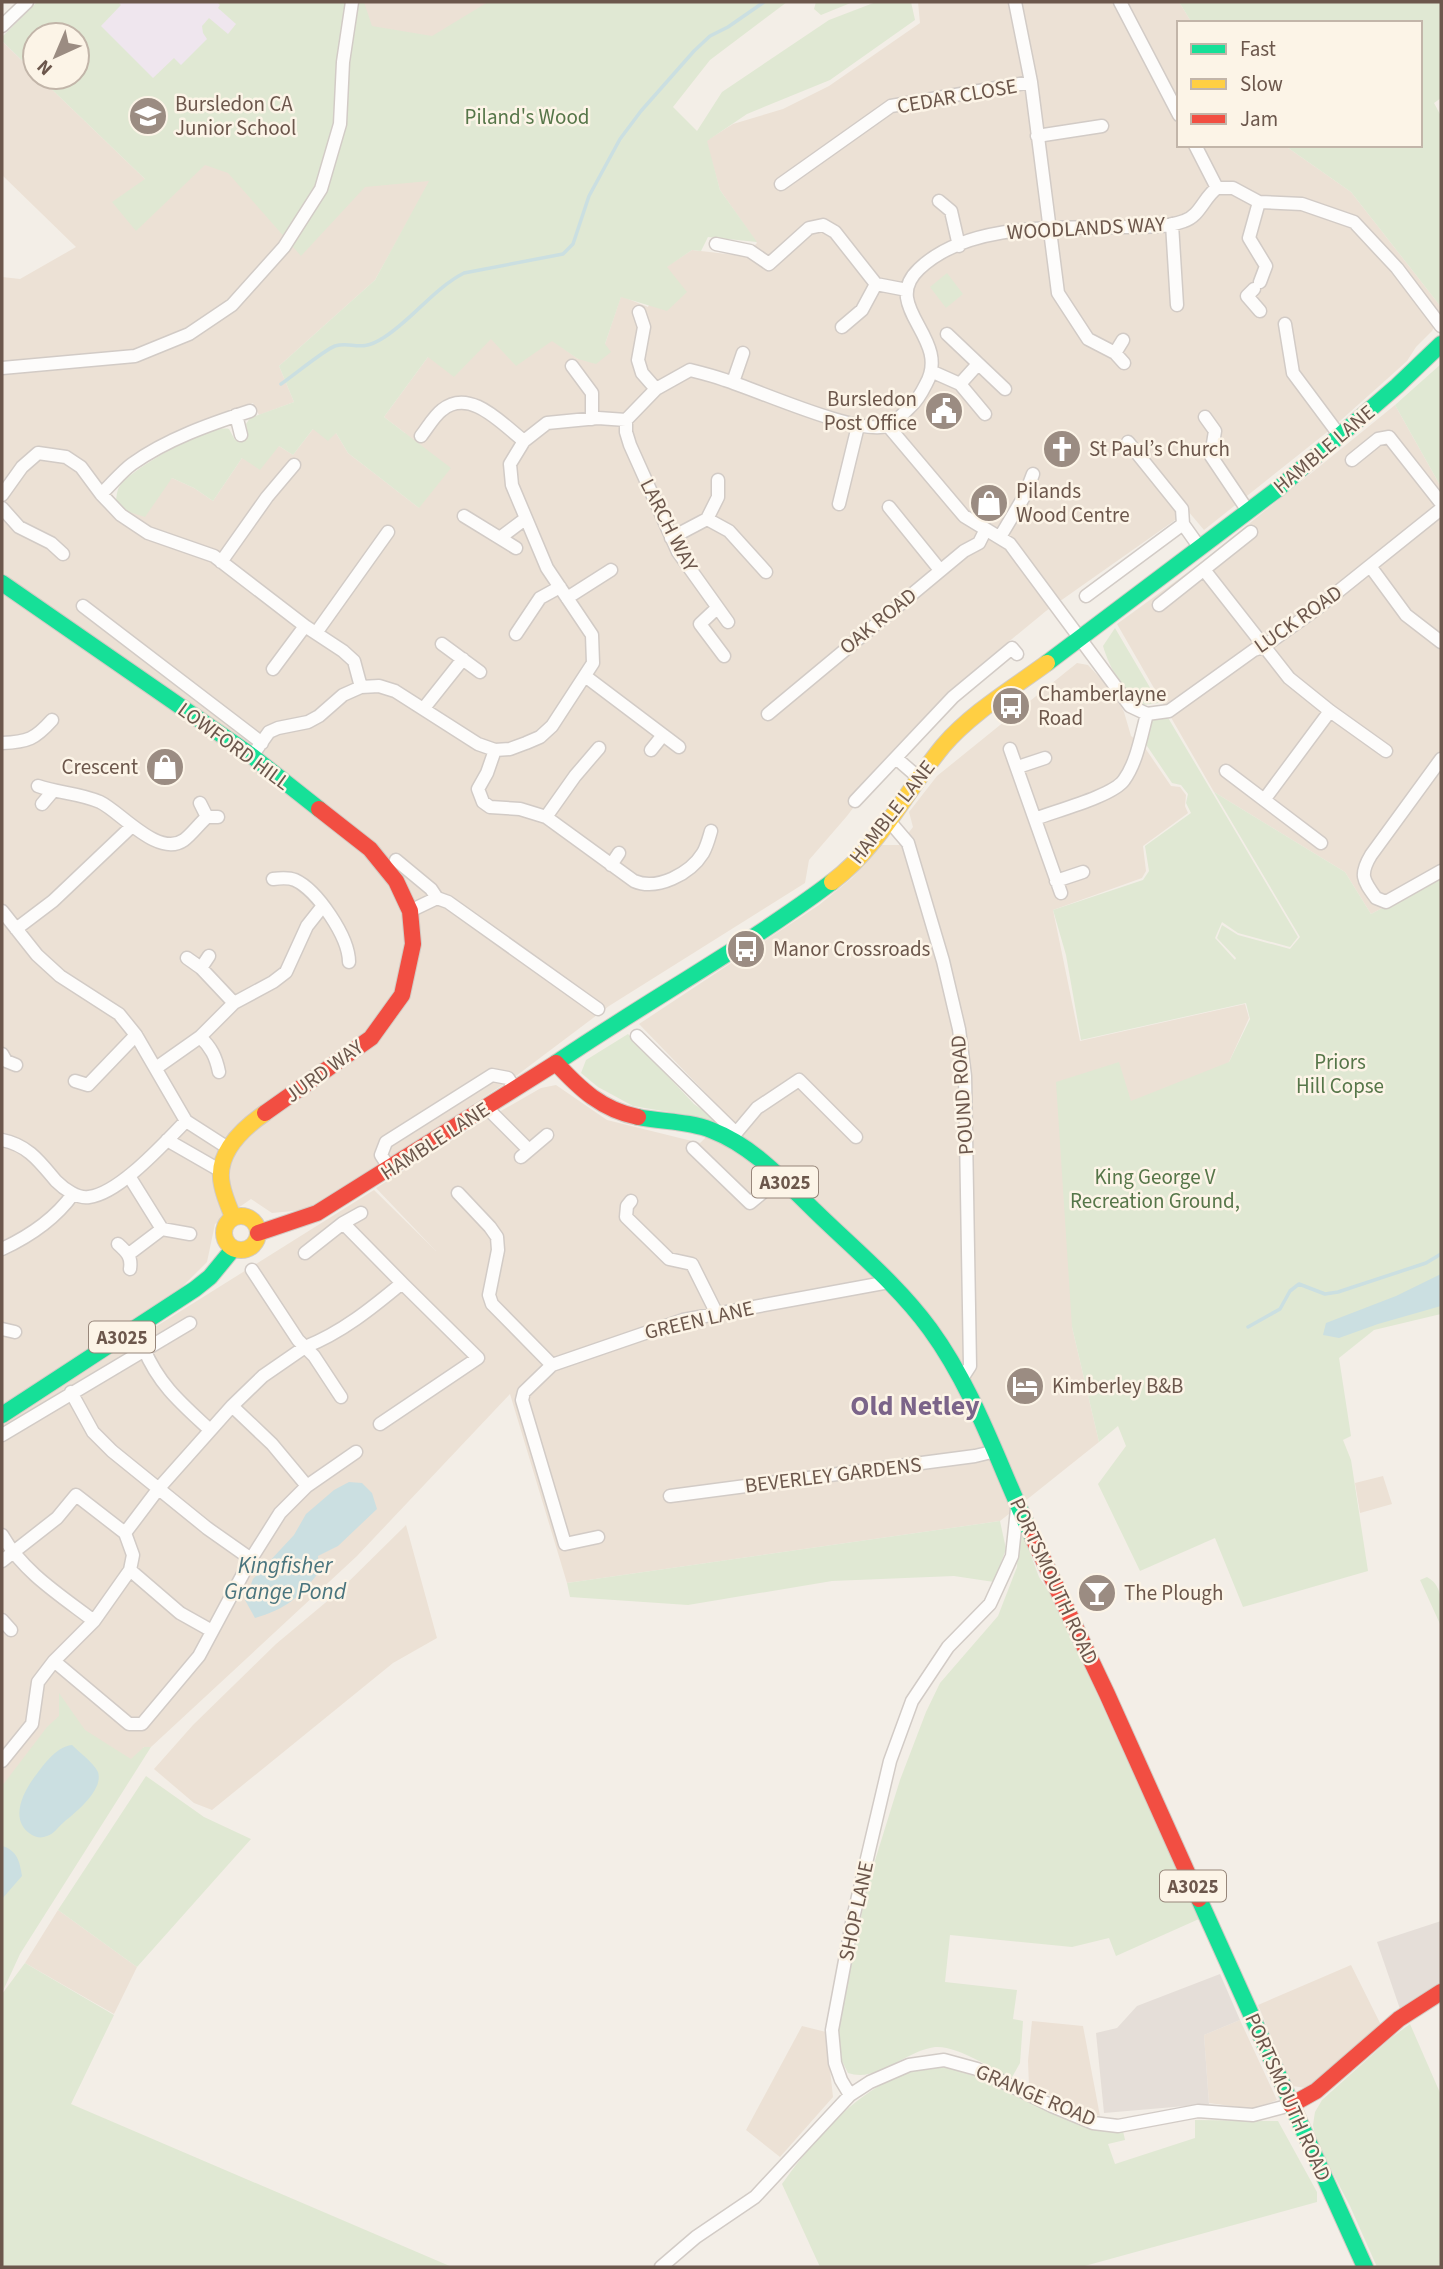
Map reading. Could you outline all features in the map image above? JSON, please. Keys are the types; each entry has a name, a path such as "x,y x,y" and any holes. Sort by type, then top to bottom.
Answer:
{"main road":[{"name":"HAMBLE LANE","path":"258,1233 317,1213 390,1169 815,896 845,872 890,822 944,746 978,714 1248,511 1340,436 1441,344"},
{"name":"LOWFORD HILL","path":"5,586 251,756 370,849 396,881 410,911"},
{"name":"JURD WAY","path":"233,1217 221,1183 221,1171 228,1148 248,1125 371,1038 402,995 413,944 410,911"},
{"name":"PORTSMOUTH ROAD","path":"556,1063 590,1096 612,1110 642,1119 690,1124 733,1136 889,1282 930,1329 961,1380 996,1451 1017,1505 1107,1694 1365,2267"},
{"path":"233,1217 250,1218 257,1227 256,1242 249,1249 233,1249 225,1241 223,1230 233,1217"},
{"name":"A3025","path":"2,1415 195,1290 210,1277 233,1249"},
{"name":"GRANGE ROAD","path":"1291,2105 1316,2091 1399,2019 1441,1992"}],"street":[{"path":"2,26 27,2"},
{"path":"2,368 135,356 189,334 232,305 284,247 321,189 340,124 343,62 352,2"},
{"path":"1015,2 1031,82 1056,286 1062,302 1088,339 1120,358 1123,340"},
{"path":"1120,2 1177,111"},
{"name":"CEDAR CLOSE","path":"780,184 891,106 1031,82"},
{"path":"1037,136 1102,126"},
{"path":"1196,147 1217,188 1233,188 1259,202 1302,205 1354,222 1397,268 1441,326"},
{"name":"WOODLANDS WAY","path":"906,290 916,271 933,257 986,234 1050,228 1146,227 1172,224 1191,218 1217,188"},
{"path":"939,201 951,211 960,246"},
{"path":"1259,202 1249,238 1265,266 1257,285 1247,296 1261,311"},
{"path":"1172,224 1177,305"},
{"path":"251,756 269,732 308,722 343,695 361,687 379,686 396,691 478,744 495,750 510,749 540,737 561,715 593,663 592,635 547,568 512,485 510,464 524,441 547,423 592,419 626,420 656,389 690,370 733,382 858,426 888,426 917,401 933,372 928,340 907,307 906,290 876,284 835,232 823,225 809,228 769,264 750,251 716,244"},
{"path":"842,327 862,310 876,284"},
{"path":"639,312 644,327 638,360 642,373 656,389"},
{"path":"1285,324 1293,373 1340,436"},
{"path":"947,334 1005,389"},
{"path":"733,382 743,353"},
{"path":"960,384 978,365"},
{"path":"572,366 592,393 592,419"},
{"path":"933,372 960,384 985,414"},
{"path":"421,436 440,411 459,402 478,406 524,441"},
{"path":"101,494 131,465 151,453 201,428 250,411"},
{"path":"236,415 241,435"},
{"path":"1205,417 1215,431 1211,456 1248,511"},
{"name":"LARCH WAY","path":"626,420 630,445 678,552 728,622"},
{"path":"839,504 858,426"},
{"path":"888,426 964,516 1010,544 1130,706 1147,714 1133,764 1119,786 1035,819"},
{"path":"1352,460 1378,439 1390,437 1441,503"},
{"path":"1128,442 1182,509 1183,524 1200,548"},
{"path":"2,495 22,467 38,453 66,457 81,467 121,515 148,533 215,556 344,651 354,661 361,687"},
{"path":"222,562 273,501 294,465"},
{"path":"1000,537 1033,474"},
{"path":"671,538 707,519 718,497 718,480"},
{"path":"889,507 940,570"},
{"path":"2,508 19,527 51,543 63,554"},
{"name":"LUCK ROAD","path":"1147,714 1169,711 1254,650 1264,647 1441,509"},
{"path":"464,516 516,548"},
{"path":"501,537 525,519"},
{"path":"707,519 729,531 766,572"},
{"path":"1086,596 1108,588 1183,524"},
{"name":"OAK ROAD","path":"768,714 940,570 979,543 986,529"},
{"path":"273,669 311,629 388,532"},
{"path":"1159,605 1251,532"},
{"path":"1370,566 1406,615 1441,642"},
{"path":"568,598 611,570"},
{"path":"1205,571 1289,678 1386,751"},
{"path":"516,634 540,598 560,587"},
{"path":"83,606 262,743"},
{"path":"717,608 700,624 724,656"},
{"path":"442,644 480,672"},
{"path":"855,801 953,696 1012,648 1017,654"},
{"path":"424,708 463,659"},
{"path":"585,676 678,747"},
{"path":"1264,800 1330,711"},
{"path":"2,743 21,742 38,737 52,720"},
{"path":"651,750 663,735"},
{"path":"546,817 600,747"},
{"path":"1010,749 1058,887 1083,872"},
{"path":"495,750 478,789 483,802 490,807 520,809 546,817 634,881 653,886 685,871 702,854 711,831"},
{"path":"1018,767 1045,758"},
{"path":"897,759 919,778"},
{"path":"1441,759 1371,855 1363,874 1376,898 1386,902 1441,871"},
{"path":"1226,771 1321,843"},
{"path":"38,786 103,803 131,827 172,845 183,840 212,817 200,803"},
{"path":"42,804 53,792"},
{"name":"POUND ROAD","path":"890,822 908,843 943,961 965,1076 971,1366 961,1380"},
{"path":"16,929 53,901 131,827"},
{"path":"611,865 619,853"},
{"path":"396,860 431,888 437,898 449,902 479,922 592,1008"},
{"path":"281,875 306,888 322,907 345,939 349,953 348,962"},
{"path":"410,911 437,898"},
{"path":"156,1068 200,1037 234,1003 286,972 307,926 322,907"},
{"path":"2,911 37,955 60,976 119,1014 136,1035 186,1121 228,1148"},
{"path":"201,968 209,956"},
{"path":"187,958 201,968 234,1003"},
{"path":"85,1087 136,1035"},
{"path":"637,1036 733,1136 757,1108 799,1080 857,1130"},
{"path":"200,1037 209,1045 220,1063"},
{"path":"390,1169 381,1156 386,1142 492,1075 508,1078 515,1089"},
{"path":"487,1108 525,1153 547,1135"},
{"path":"2,1140 25,1148 60,1185 73,1194 88,1198 106,1191 129,1176 186,1121"},
{"path":"167,1140 221,1171"},
{"path":"693,1148 750,1203 780,1178"},
{"path":"129,1176 162,1229"},
{"path":"457,1193 497,1237 498,1250 489,1294 492,1304 552,1365"},
{"path":"2,1249 43,1225 63,1208 73,1194"},
{"path":"631,1201 627,1206 626,1217 669,1259 692,1264 717,1314"},
{"path":"306,1253 343,1223 362,1213"},
{"path":"343,1223 478,1358 380,1424"},
{"path":"129,1254 162,1229 190,1234"},
{"path":"118,1244 129,1254 130,1269"},
{"path":"252,1270 298,1340 341,1397"},
{"name":"GREEN LANE","path":"598,1537 565,1544 528,1423 522,1400 524,1392 552,1365 683,1320 889,1282"},
{"path":"125,1534 159,1488 232,1406 263,1376 305,1347 324,1340 402,1283"},
{"path":"2,1435 190,1323"},
{"path":"144,1349 153,1370 167,1390 210,1430"},
{"path":"71,1392 93,1432 112,1451 207,1528 251,1559"},
{"path":"232,1406 272,1444 307,1486"},
{"name":"BEVERLEY GARDENS","path":"670,1496 996,1451"},
{"path":"54,1661 129,1724 135,1725 148,1720 199,1656 251,1559 280,1513 307,1486 356,1452"},
{"path":"2,1761 32,1724 38,1682 54,1661 94,1621 130,1570 133,1555 125,1534 76,1495 57,1518 7,1557"},
{"name":"SHOP LANE","path":"850,2095 835,2063 832,2030 853,1918 890,1761 912,1701 948,1647 990,1604 1012,1556 1017,1505"},
{"path":"2,1535 7,1557 94,1621"},
{"path":"130,1570 180,1613 212,1630"},
{"name":"GRANGE ROAD","path":"850,2095 870,2082 909,2064 944,2060 977,2069 1093,2123 1118,2126 1198,2110 1253,2115 1291,2105"},
{"path":"662,2267 696,2237 755,2197 850,2095"}],"shaded area":[{"name":"Bursledon CA Junior School","path":"37,2 305,2 200,153 69,91 91,91 91,21 21,21 21,59 2,41 2,37"},
{"path":"341,2 553,2 430,181 375,280 279,366 294,402 259,415 253,403 199,421 163,438 135,455 105,483 116,500 172,478 213,501 242,458 279,446 293,455 313,429 336,433 348,453 419,508 405,433 384,417 428,357 491,339 552,340 578,359 605,344 621,296 648,307 666,267 692,250 744,256 757,243 720,190 706,141 733,124 783,109 829,86 920,23 918,2 1179,2 1191,21 1177,21 1177,147 1287,147 1351,192 1441,307 1441,314 1432,331 1407,361 1331,429 1204,530 1188,511 1046,611 983,663 913,729 847,816 809,860 805,883 609,1006 516,1076 314,1209 272,1213 251,1199 215,1224 207,1262 173,1296 2,1405 2,277 20,279 76,247 2,175 2,41 21,59 21,91 54,91 146,180"},
{"path":"1395,405 1441,487 1441,877 1371,914 1345,872 1214,792 1117,624 1202,562"},
{"path":"1077,663 1088,665 1114,693 1124,712 1131,736 1143,745 1171,786 1180,787 1186,795 1185,806 1188,813 1143,846 1146,871 1142,878 1053,910 1080,1041 1245,1004 1249,1018 1229,1062 1072,1327 1099,1442 1000,1521 567,1583 510,1394 357,1556 151,1747 144,1747 26,1913 2,1927 2,1423 374,1190 436,1251 376,1188 541,1088 556,1085 607,1120 700,1143 728,1116 639,1024 819,905 852,878 881,845 899,845 913,827 909,812 937,776"},
{"path":"1383,1476 1392,1504 1360,1513 1355,1483"},
{"path":"406,1525 437,1638 393,1663 212,1810 194,1803 154,1769 193,1725 276,1644 337,1593"},
{"path":"58,1910 137,1967 114,2014 25,1963"},
{"path":"1441,1921 1441,1984 1400,2009 1377,1942"},
{"path":"1351,1965 1381,2025 1306,2088 1292,2086 1258,2005"},
{"path":"1220,1974 1240,2020 1204,2035 1209,2104 1104,2113 1096,2033 1117,2028 1137,2006"},
{"path":"1240,2020 1277,2100 1253,2109 1209,2103 1204,2035"},
{"path":"1032,2021 1083,2026 1100,2116 1029,2086 1028,2061"},
{"path":"802,2026 826,2032 833,2097 780,2157 746,2130"}],"green space":[{"name":"Piland's Wood","path":"37,2 118,2 121,5 101,26 153,78 174,58 181,65 207,39 202,26 209,18 228,34 236,24 218,8 220,5 217,2 364,2 372,26 432,36 488,2 787,2 710,60 673,107 697,131 722,92 829,20 876,2 911,2 915,20 830,80 747,114 707,141 720,190 757,242 708,237 701,251 692,250 667,267 687,292 667,311 621,297 605,344 611,352 596,364 578,359 552,341 516,366 491,339 454,377 428,357 384,417 451,468 419,508 348,453 336,433 328,441 313,429 293,455 279,446 260,470 242,458 213,501 172,478 145,517 126,511 116,500 121,484 156,458 205,433 229,429 235,440 248,436 246,424 250,418 294,402 279,366 375,280 429,181 365,187 301,256 228,173 205,165 136,231 112,202 145,179 54,91 91,91 91,21 21,21 21,59 2,41 2,37"},
{"path":"816,2 853,2 821,15 814,9"},
{"path":"1179,2 1441,2 1441,98 1434,103 1441,116 1441,307 1351,192 1287,147 1422,147 1422,21 1191,21"},
{"path":"947,273 963,294 946,308 930,287"},
{"path":"1441,364 1441,487 1395,405"},
{"path":"1115,628 1159,703 1142,705 1118,679 1103,646"},
{"path":"1167,716 1298,937 1290,947 1238,933 1222,922 1215,938 1235,960 1217,938 1222,925 1238,935 1290,949 1300,937 1214,792 1345,872 1371,914 1441,877 1441,1314 1374,1330 1339,1358 1351,1436 1343,1440 1351,1460 1368,1571 1243,1607 1215,1538 1140,1571 1098,1484 1126,1446 1118,1426 1099,1442 1072,1327 1056,1082 1119,1062 1131,1101 1229,1062 1250,1019 1246,1003 1081,1040 1066,955 1053,910 1143,880 1149,871 1145,846 1191,813 1186,803 1188,794 1181,785 1172,783 1141,737 1147,719"},
{"path":"628,1034 694,1104 718,1121 716,1123 633,1106 598,1087 581,1073 586,1060"},
{"path":"1000,1521 1006,1549 994,1582 954,1576 832,1581 688,1605 570,1597 567,1583"},
{"path":"1023,1534 1039,1577 1055,1601 1199,1919 1116,1956 1109,1938 1072,1947 950,1935 945,1982 1017,1990 1013,2019 1023,2021 1020,2063 1011,2079 985,2064 944,2047 913,2054 870,2074 848,2073 842,2061 838,2029 868,1883 900,1780 940,1683 998,1616 1017,1567 1018,1536"},
{"path":"1427,1577 1439,1591 1440,1624 1420,1580"},
{"path":"59,1693 85,1730 131,1759 144,1747 151,1747 20,1954 2,1993 2,1786 47,1727 59,1716"},
{"path":"146,1776 204,1817 251,1839 137,1967 58,1910"},
{"path":"25,1963 114,2015 71,2104 452,2267 2,2267 2,1994"},
{"path":"1410,2024 1441,2095 1441,2267 1377,2267 1350,2206 1316,2141 1313,2125 1315,2112 1322,2100"},
{"path":"942,2066 975,2076 1088,2128 1123,2131 1125,2140 1108,2144 1115,2164 1195,2138 1195,2120 1278,2121 1317,2192 1317,2202 1081,2267 820,2267 782,2184 820,2136 865,2095 900,2075"}],"water":[{"path":"1441,1274 1441,1306 1339,1338 1323,1335 1326,1323 1396,1296"},
{"name":"Kingfisher Grange Pond","path":"349,1482 362,1483 372,1493 377,1509 338,1546 318,1556 319,1572 299,1595 275,1611 255,1618 245,1600 253,1579 294,1535 306,1514 334,1490"},
{"path":"72,1745 96,1768 99,1779 97,1786 81,1807 54,1832 43,1837 34,1836 25,1830 19,1816 25,1793 50,1758 60,1749"},
{"path":"2,1846 17,1857 22,1876 2,1899"}],"waterway":[{"path":"281,384 330,348 341,345 368,345 383,338 442,287 464,273 563,254 573,244 589,196 620,139 641,111 710,36 764,2"},
{"path":"1248,1327 1280,1309 1290,1291 1299,1284 1325,1294 1338,1292 1426,1263 1441,1254"}],"traffic: fast":[{"path":"1047,663 1279,488 1397,386 1441,344"},
{"path":"2,583 252,756 319,809"},
{"path":"556,1063 765,929 832,882"},
{"path":"638,1117 702,1127 741,1145 780,1176 904,1297 930,1329 961,1379 1033,1538"},
{"path":"2,1415 195,1289 210,1277 233,1249"},
{"path":"1199,1899 1365,2267"}],"traffic: slow":[{"path":"832,882 864,852 954,734 1047,663"},
{"path":"233,1217 222,1185 221,1174 226,1153 239,1135 265,1113"},
{"path":"241,1216 253,1221 258,1233 253,1245 241,1250 229,1245 224,1233 229,1221 241,1216"}],"traffic: jam":[{"path":"265,1113 371,1038 402,995 413,944 410,911 396,881 370,849 319,809"},
{"path":"258,1233 317,1213 556,1063 592,1097 613,1109 638,1117"},
{"path":"1033,1538 1199,1899"},
{"path":"1291,2105 1316,2091 1399,2019 1441,1992"}],"place":[{"name":"Bursledon CA Junior School","path":"148,116"},
{"name":"Bursledon Post Office","path":"944,411"},
{"name":"St Paul’s Church","path":"1062,449"},
{"name":"Pilands Wood Centre","path":"989,503"},
{"name":"Chamberlayne Road","path":"1011,706"},
{"name":"Crescent","path":"165,767"},
{"name":"Manor Crossroads","path":"746,949"},
{"name":"Kimberley B&B","path":"1025,1386"},
{"name":"The Plough","path":"1097,1593"}],"district":[{"name":"Old Netley","path":"915,1405"}],"park label":[{"name":"Priors Hill Copse","path":"1340,1074"},
{"name":"King George V Recreation Ground,","path":"1155,1189"}]}
